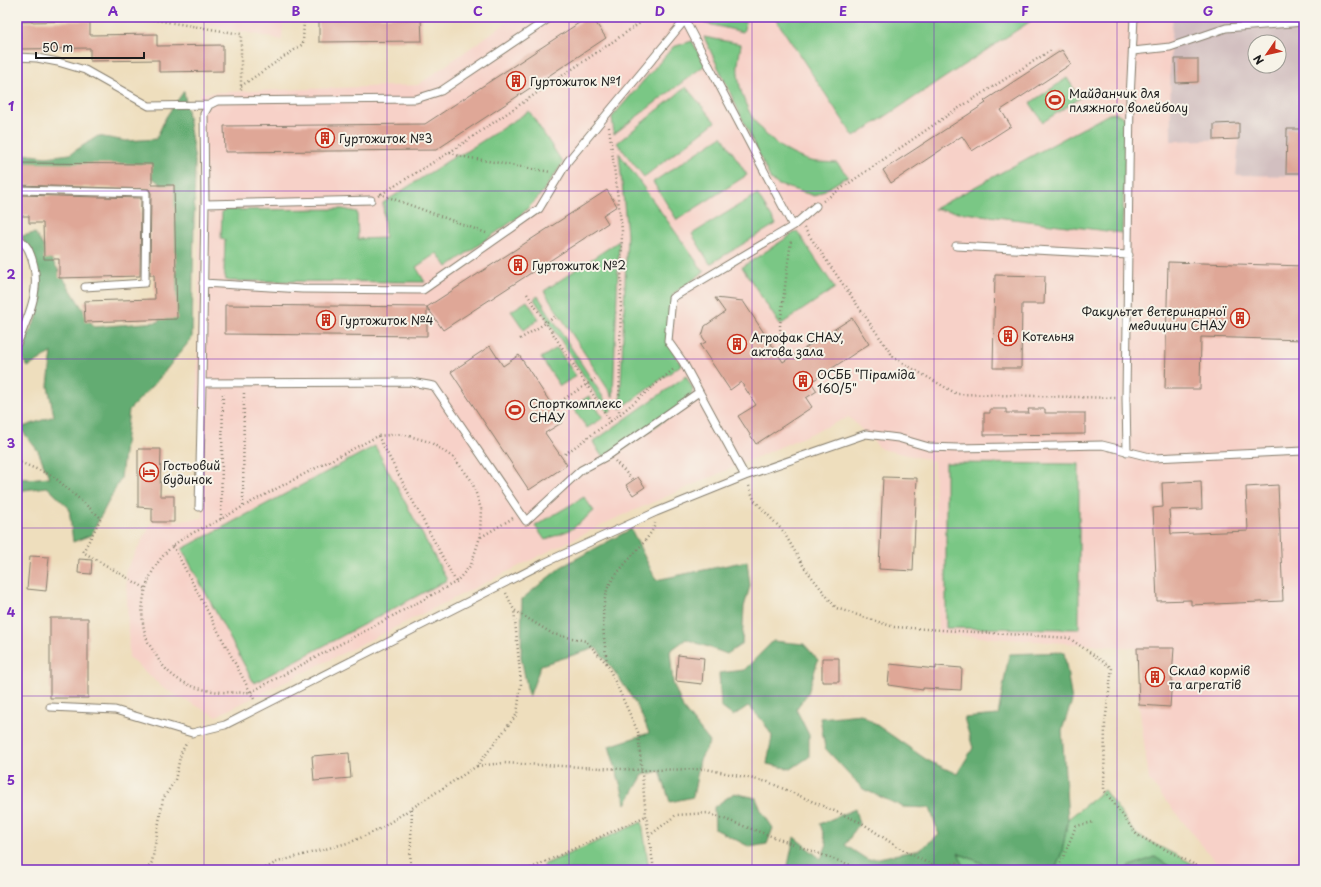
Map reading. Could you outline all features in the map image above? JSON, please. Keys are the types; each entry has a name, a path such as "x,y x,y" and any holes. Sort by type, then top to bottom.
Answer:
{"lane":[{"path":"17,57 37,58 58,62 85,70 150,106 209,105 217,101 416,99 441,91 551,17"},
{"path":"1128,452 1126,398 1130,99 1134,17"},
{"path":"203,283 302,289 423,290 539,209 568,161 685,19 796,224"},
{"path":"1133,51 1170,47 1226,28 1304,22"},
{"path":"199,507 205,204 204,114 209,105"},
{"path":"17,190 146,193 145,283 85,287"},
{"path":"205,204 371,200"},
{"path":"745,476 683,362 668,341 672,298 796,224 816,206"},
{"path":"17,236 29,249 37,279 31,311 17,344"},
{"path":"956,246 1129,256"},
{"path":"202,383 411,382 434,386 526,521 581,470 609,455 699,392"},
{"path":"50,707 115,710 192,733 225,725 544,563 656,512 745,476 866,434 898,438 929,447 957,448 1102,445 1154,458 1304,451"}],"path":[{"path":"137,17 241,34 240,101"},
{"path":"241,86 303,44 304,17"},
{"path":"371,200 450,152 649,17"},
{"path":"816,206 951,113 1053,49"},
{"path":"608,113 622,230 619,416"},
{"path":"450,152 459,156 561,174"},
{"path":"380,194 497,238"},
{"path":"781,350 780,325 796,224"},
{"path":"796,224 894,358 957,394 1126,398"},
{"path":"527,294 611,422"},
{"path":"520,339 555,317"},
{"path":"565,454 619,416 683,362"},
{"path":"561,402 595,379"},
{"path":"221,519 223,383"},
{"path":"243,506 244,383"},
{"path":"402,434 430,442 454,458 472,481 481,508 480,538 471,565 456,582 251,692 228,693 202,690 178,680 159,662 147,639 142,614 145,588 157,565 173,546 221,519 243,506 378,436 402,434"},
{"path":"378,436 456,582"},
{"path":"609,455 633,480"},
{"path":"17,461 53,476 101,518 83,552 145,588"},
{"path":"745,476 754,500 783,531 804,567 836,608 894,627 1069,638 1112,668 1105,723 1104,790 1137,835 1205,870"},
{"path":"607,664 603,625 607,589 639,546 654,530 656,512"},
{"path":"480,538 521,513"},
{"path":"173,546 259,708"},
{"path":"262,870 278,862 351,842 378,830 478,766 517,714 521,684 514,610 503,585"},
{"path":"514,610 553,634 586,641 607,664 638,732 646,816 654,870"},
{"path":"147,870 152,862 163,799 175,780 181,753 192,733"},
{"path":"478,766 504,764 641,770 706,769 768,782 862,823 896,846 932,866 956,862 968,870"},
{"path":"410,870 412,808"},
{"path":"649,836 676,816 708,813 860,870"},
{"path":"527,870 646,816"},
{"path":"1056,870 1063,858 1076,826 1094,822"},
{"path":"931,870 932,866"}],"shaded area":[{"path":"173,17 283,17 282,40"},
{"path":"514,17 1304,17 1304,870 1222,870 1149,780 1139,705 1136,648 938,634 934,461 881,449 849,417 610,521 216,716 164,689 129,657 126,570 152,522 174,522 203,518 204,407 197,406 200,93 418,85"},
{"path":"1173,17 1304,17 1304,176 1236,175 1239,139 1171,141 1170,47"}],"green space":[{"path":"706,17 723,17 746,22 743,32 704,23"},
{"path":"782,17 1037,17 854,137 777,21"},
{"path":"704,37 741,44 738,74 741,89 751,115 769,138 780,147 807,160 837,163 848,176 815,196 779,185 771,180"},
{"path":"692,41 705,65 614,134 612,117 673,47"},
{"name":"Майданчик для пляжного волейболу","path":"1067,78 1080,98 1043,122 1030,103"},
{"path":"686,87 715,122 644,177 617,143"},
{"path":"184,91 195,161 192,338 157,381 129,410 121,478 91,535 73,542 69,508 47,487 17,491 17,477 28,479 49,477 38,451 20,428 54,416 48,386 52,352 28,367 18,353 37,318 41,282 22,236 35,233 94,327 158,322 176,291 173,194 140,168 17,167 17,153 46,157 70,154 98,136 126,141 156,139 166,117"},
{"path":"529,111 563,163 538,198 520,216 447,267 437,253 416,267 425,282 226,280 224,271 225,240 221,239 222,212 225,210 343,209 357,212 358,239 385,238 383,203"},
{"path":"1116,113 1127,121 1122,233 934,209 1109,114"},
{"path":"722,136 747,175 677,220 653,182"},
{"path":"619,153 704,272 673,294 669,344 681,365 620,409 627,234"},
{"path":"757,194 776,224 710,264 692,234"},
{"path":"797,231 835,288 780,325 742,267"},
{"path":"619,241 613,397 544,291"},
{"path":"538,296 612,411 608,413 534,299"},
{"path":"527,301 539,319 524,330 511,311"},
{"path":"557,348 576,376 560,386 541,358"},
{"path":"686,376 693,389 689,403 612,457 601,455 593,442"},
{"path":"589,396 603,418 587,428 572,407"},
{"path":"375,446 447,580 254,683 182,549"},
{"path":"946,463 1079,464 1079,629 946,628"},
{"path":"584,497 594,511 572,529 545,540 535,526"},
{"path":"631,529 656,580 747,561 750,586 744,607 742,644 727,654 686,639 670,651 673,683 683,708 710,742 700,760 693,797 670,802 660,771 643,775 626,804 609,746 649,733 633,699 596,648 541,665 529,697 521,657 522,599 561,567"},
{"path":"773,641 804,644 818,660 808,693 796,709 809,735 809,757 791,769 767,764 772,736 763,721 748,706 733,716 721,707 719,673 744,670"},
{"path":"1064,652 1072,701 1062,730 1068,819 1062,852 1055,870 986,870 982,863 958,853 966,870 787,870 794,837 821,859 827,844 820,824 855,809 859,824 845,845 868,860 919,850 939,835 930,808 903,807 863,789 825,748 820,718 861,714 927,760 957,774 973,748 964,718 998,715 1009,654"},
{"path":"1104,790 1137,835 1205,870 1175,870 1155,857 1127,868 1128,870 1055,870 1062,852 1068,819"},
{"path":"734,793 756,798 761,810 773,828 767,844 750,847 715,829 714,807"},
{"path":"642,822 649,870 545,870 543,865"},
{"path":"957,853 982,863 986,870 966,870"},
{"path":"1155,857 1175,870 1128,870 1127,867"}],"building":[{"path":"319,17 421,17 422,41 319,42"},
{"path":"588,17 592,17 606,38 436,150 225,152 224,126 425,124"},
{"path":"90,21 90,35 157,34 157,46 223,45 223,71 159,72 159,60 90,61 90,48 21,49 20,22"},
{"path":"1062,50 1071,64 1001,110 1011,126 972,151 962,136 891,183 883,170 986,103 984,101"},
{"path":"1175,59 1198,59 1198,82 1176,83"},
{"path":"1239,123 1239,139 1214,140 1214,124"},
{"path":"1287,129 1304,129 1304,173 1286,173"},
{"path":"17,163 152,164 152,185 174,185 177,319 85,322 84,301 155,299 154,275 150,275 151,193 149,189 17,185"},
{"name":"Гуртожиток №2","path":"607,190 617,206 603,215 608,223 443,330 427,307"},
{"path":"17,195 141,198 140,276 59,278 59,259 44,259 43,223 29,223 29,216 17,216"},
{"name":"Факультет ветеринарної медицини СНАУ","path":"1168,262 1304,266 1304,340 1201,337 1200,389 1165,389"},
{"name":"Котельня","path":"995,275 1045,276 1044,304 1022,304 1021,368 993,368"},
{"path":"715,298 743,301 783,362 852,318 869,344 811,382 817,391 806,398 812,407 756,444 738,416 756,405 741,382 730,390 700,345 706,342 702,336 705,326 725,312"},
{"name":"Гуртожиток №4","path":"225,305 427,307 427,336 225,334"},
{"name":"Спорткомплекс СНАУ","path":"490,346 503,366 519,355 563,422 545,433 567,465 529,490 451,372"},
{"path":"990,409 1006,409 1006,413 1029,413 1028,409 1045,409 1045,413 1085,413 1085,434 984,435 984,413 990,413"},
{"name":"Гостьовий будинок","path":"138,449 161,449 160,496 174,496 174,522 152,522 152,508 138,507"},
{"path":"638,477 645,487 633,495 626,485"},
{"path":"883,477 917,478 913,571 879,569"},
{"path":"1201,481 1202,509 1169,510 1171,534 1248,531 1246,487 1278,485 1283,601 1191,605 1191,600 1157,601 1153,508 1163,507 1162,483"},
{"path":"30,556 49,557 46,591 27,589"},
{"path":"79,559 92,560 91,574 78,573"},
{"path":"50,618 88,618 88,698 50,698"},
{"name":"Склад кормів та агрегатів","path":"1137,648 1174,648 1170,707 1139,705"},
{"path":"678,655 704,658 702,684 676,681"},
{"path":"822,658 839,658 839,682 822,682"},
{"path":"890,664 936,669 936,666 962,668 961,690 923,688 923,690 888,685"},
{"path":"349,753 351,778 314,781 312,756"}],"place":[{"name":"Гуртожиток №1","path":"516,81"},
{"name":"Майданчик для пляжного волейболу","path":"1055,100"},
{"name":"Гуртожиток №3","path":"325,138"},
{"name":"Гуртожиток №2","path":"518,265"},
{"name":"Факультет ветеринарної медицини СНАУ","path":"1240,318"},
{"name":"Гуртожиток №4","path":"326,320"},
{"name":"Котельня","path":"1008,336"},
{"name":"Агрофак СНАУ, актова зала","path":"737,344"},
{"name":"ОСББ \"Піраміда 160/5\"","path":"803,381"},
{"name":"Спорткомплекс СНАУ","path":"515,410"},
{"name":"Гостьовий будинок","path":"149,472"},
{"name":"Склад кормів та агрегатів","path":"1155,677"}]}
